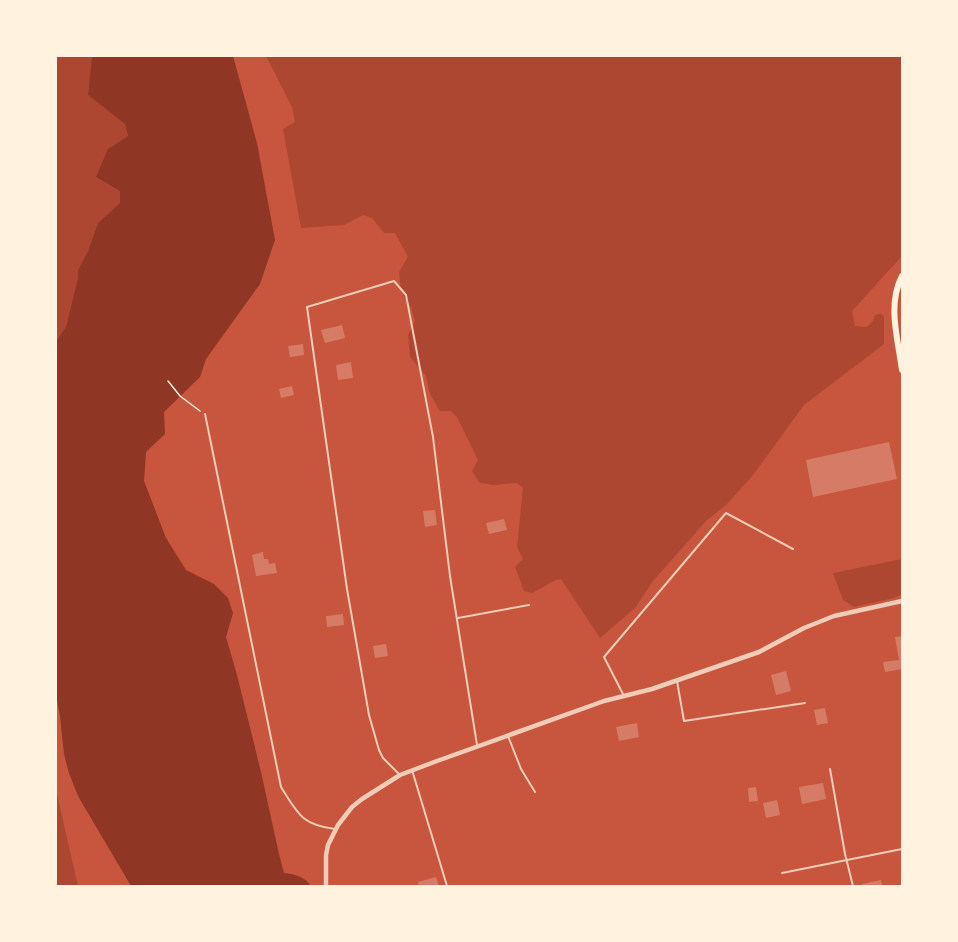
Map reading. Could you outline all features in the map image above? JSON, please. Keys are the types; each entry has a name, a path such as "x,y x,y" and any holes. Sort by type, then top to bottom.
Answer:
{"main road":[{"path":"903,276 894,303 903,370"}],"street":[{"path":"326,886 326,855 335,829 362,799 412,770 604,701 677,681 759,652 804,628 834,616 903,601"}],"lane":[{"path":"400,776 378,750 369,716 347,589 307,307 394,281 406,295 433,438 443,529 477,747"},
{"path":"205,414 281,787 296,812 304,820 320,827 335,829"},
{"path":"624,696 604,657 726,513 793,549"},
{"path":"457,618 529,605"},
{"path":"677,681 684,721 805,702"},
{"path":"508,736 521,770 535,792"},
{"path":"830,769 853,886"},
{"path":"412,770 447,886"},
{"path":"782,873 902,849"}],"path":[{"path":"168,381 180,396 205,414"}],"shaded area":[{"path":"56,56 92,56 88,95 125,124 128,136 108,149 121,191 120,203 98,223 78,270 66,327 56,341"},
{"path":"92,56 233,56 257,143 275,240 260,284 206,359 200,377 164,412 165,434 146,452 144,481 166,538 186,570 214,584 228,598 233,613 226,637 284,873 299,876 311,886 131,886 78,796 69,773 64,754 56,695 56,341 66,327 78,270 98,223 120,203 120,191 96,177 108,149 128,136 125,124 88,95"},
{"path":"266,56 902,56 902,256 852,311 855,326 866,327 873,321 875,315 881,314 884,317 884,344 804,405 753,475 727,504 706,521 653,581 635,608 600,638 561,579 532,593 524,591 515,567 523,559 517,547 523,488 517,483 493,485 480,483 472,471 478,460 457,417 451,411 440,411 430,394 426,376 410,357 408,335 415,321 411,307 401,291 399,272 408,257 395,233 384,233 372,218 363,215 344,225 301,228 283,129 295,122 292,107"},
{"path":"902,559 902,594 854,607 843,600 833,573"},
{"path":"56,790 78,886 56,886"}],"building":[{"path":"342,325 345,338 325,343 321,330"},
{"path":"303,344 304,355 290,357 288,346"},
{"path":"351,362 353,378 338,380 336,365"},
{"path":"292,386 294,395 281,398 279,389"},
{"path":"889,442 897,479 813,497 806,460"},
{"path":"435,510 437,525 425,527 423,511"},
{"path":"504,519 507,530 489,534 486,523"},
{"path":"263,552 264,559 268,559 269,564 275,563 277,573 256,576 252,555"},
{"path":"343,614 344,625 327,627 326,616"},
{"path":"902,636 902,669 885,672 883,662 899,660 895,637"},
{"path":"386,644 388,656 375,658 373,646"},
{"path":"786,671 791,691 776,695 771,675"},
{"path":"825,708 828,723 817,725 814,710"},
{"path":"637,723 639,737 619,741 616,727"},
{"path":"823,783 826,799 802,804 799,787"},
{"path":"756,787 758,801 749,802 748,788"},
{"path":"777,800 780,815 766,818 763,803"},
{"path":"436,877 439,886 419,886 418,882"},
{"path":"881,880 882,886 863,886 862,884"}]}
